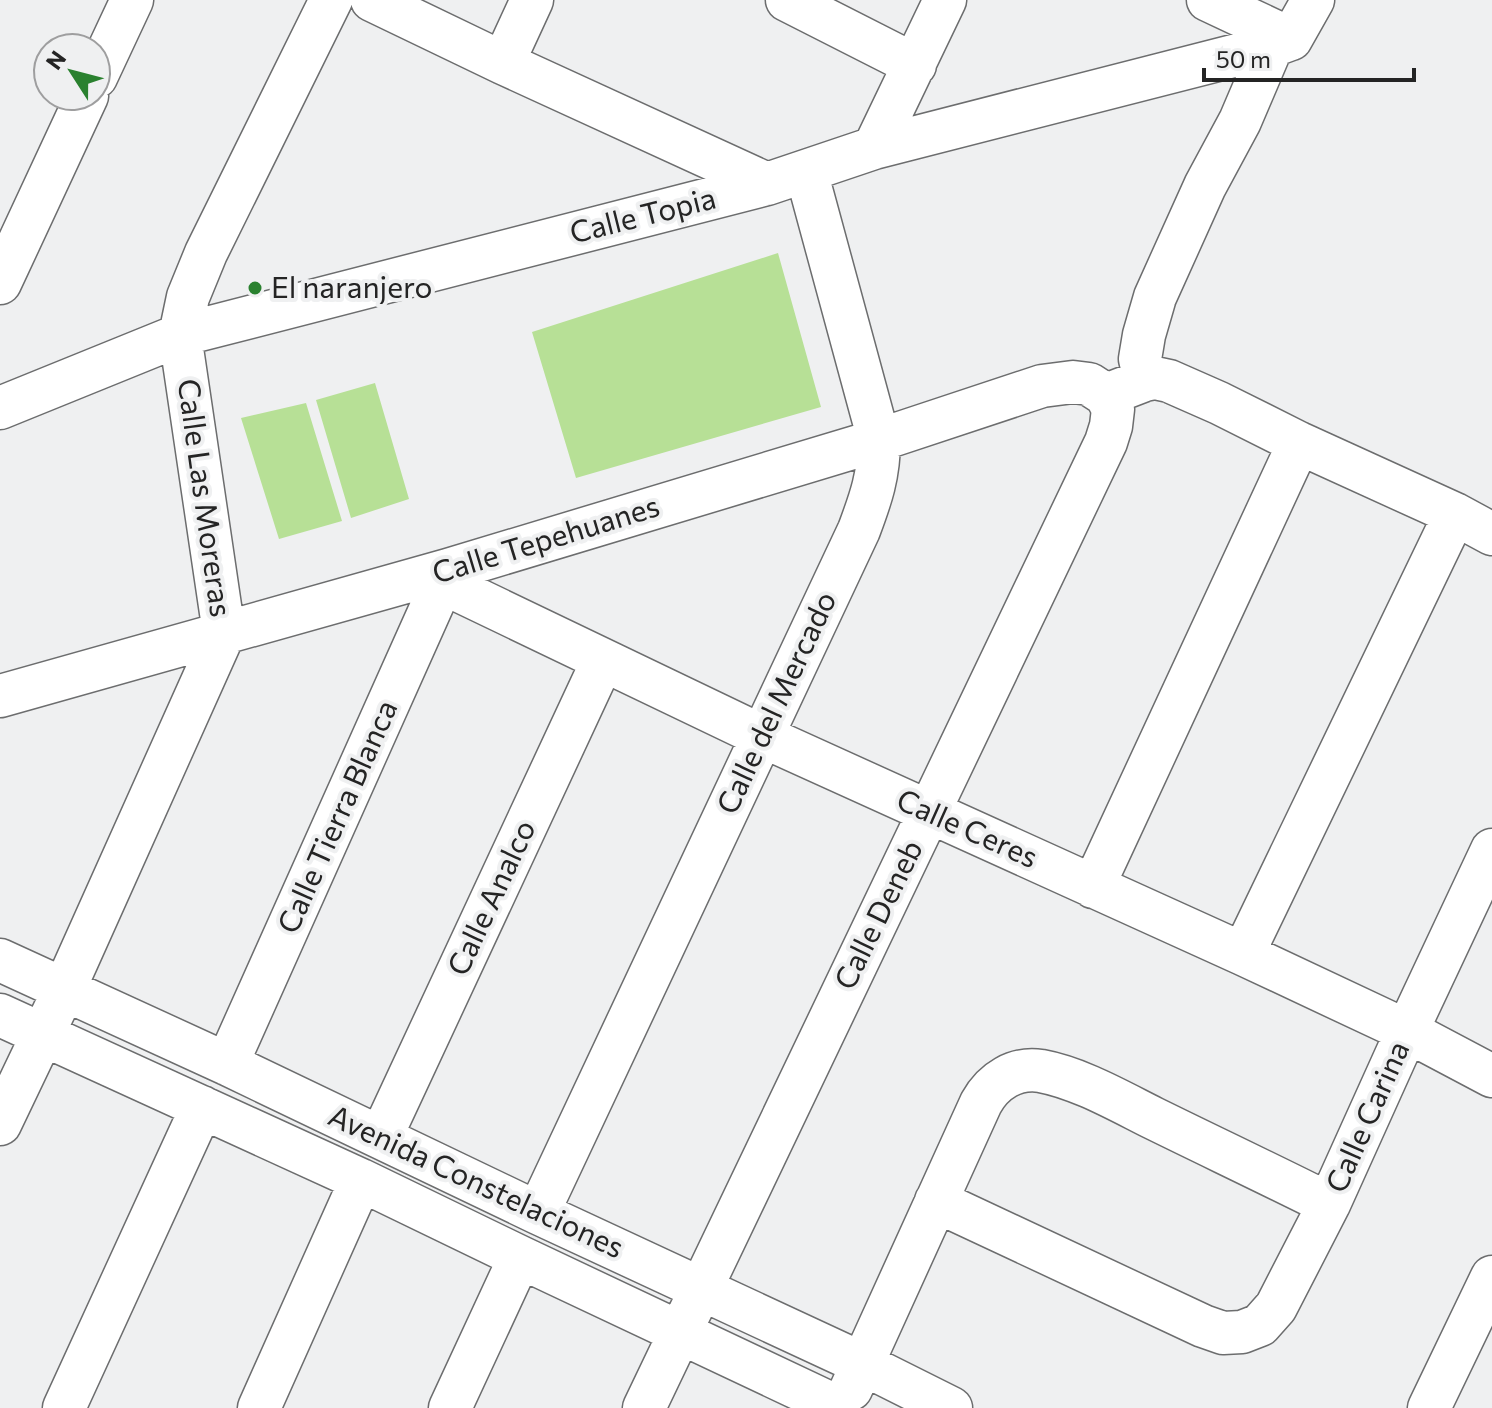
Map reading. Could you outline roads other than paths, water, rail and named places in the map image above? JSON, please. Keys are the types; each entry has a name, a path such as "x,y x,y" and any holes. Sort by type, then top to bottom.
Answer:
{"street":[{"path":"112,43 132,0"},
{"name":"Calle Las Moreras","path":"0,1124 64,990 224,633 180,335 188,297 206,253 331,0"},
{"path":"372,0 767,184"},
{"path":"503,63 532,0"},
{"path":"787,0 915,65"},
{"path":"874,148 945,0"},
{"path":"1208,0 1282,42"},
{"path":"1313,0 1282,42 1205,186 1155,297 1140,359 1145,380 1155,378 1169,381 1219,403 1492,534"},
{"name":"Calle Topia","path":"0,408 180,335 767,184 874,148 1282,42"},
{"path":"0,283 80,112"},
{"name":"Calle del Mercado","path":"538,1213 859,530 875,487 879,440 806,171"},
{"name":"Calle Tepehuanes","path":"0,696 224,633 446,576 1042,386 1073,382 1098,390 1145,380"},
{"name":"Calle Deneb","path":"644,1408 1106,442 1113,409 1098,390"},
{"path":"1093,887 1299,443"},
{"path":"1243,954 1455,514"},
{"name":"Calle Ceres","path":"446,576 603,660 762,736 1243,954 1407,1031 1492,1076"},
{"name":"Calle Tierra Blanca","path":"227,1064 446,576"},
{"name":"Calle Analco","path":"381,1137 603,660"},
{"name":"Calle Carina","path":"936,1201 1203,1326 1223,1333 1242,1332 1260,1325 1276,1307 1329,1204 1492,850"},
{"name":"Avenida Constelaciones","path":"0,960 227,1064 951,1408"},
{"name":"Avenida Constelaciones","path":"0,1015 361,1180 841,1408"},
{"path":"841,1408 981,1103 989,1090 1012,1074 1039,1071 1084,1085 1329,1204"},
{"path":"64,1408 202,1107"},
{"path":"259,1408 361,1180"},
{"path":"450,1408 520,1257"},
{"path":"1429,1408 1492,1277"}],"place":[{"name":"El naranjero","path":"255,288"}]}
